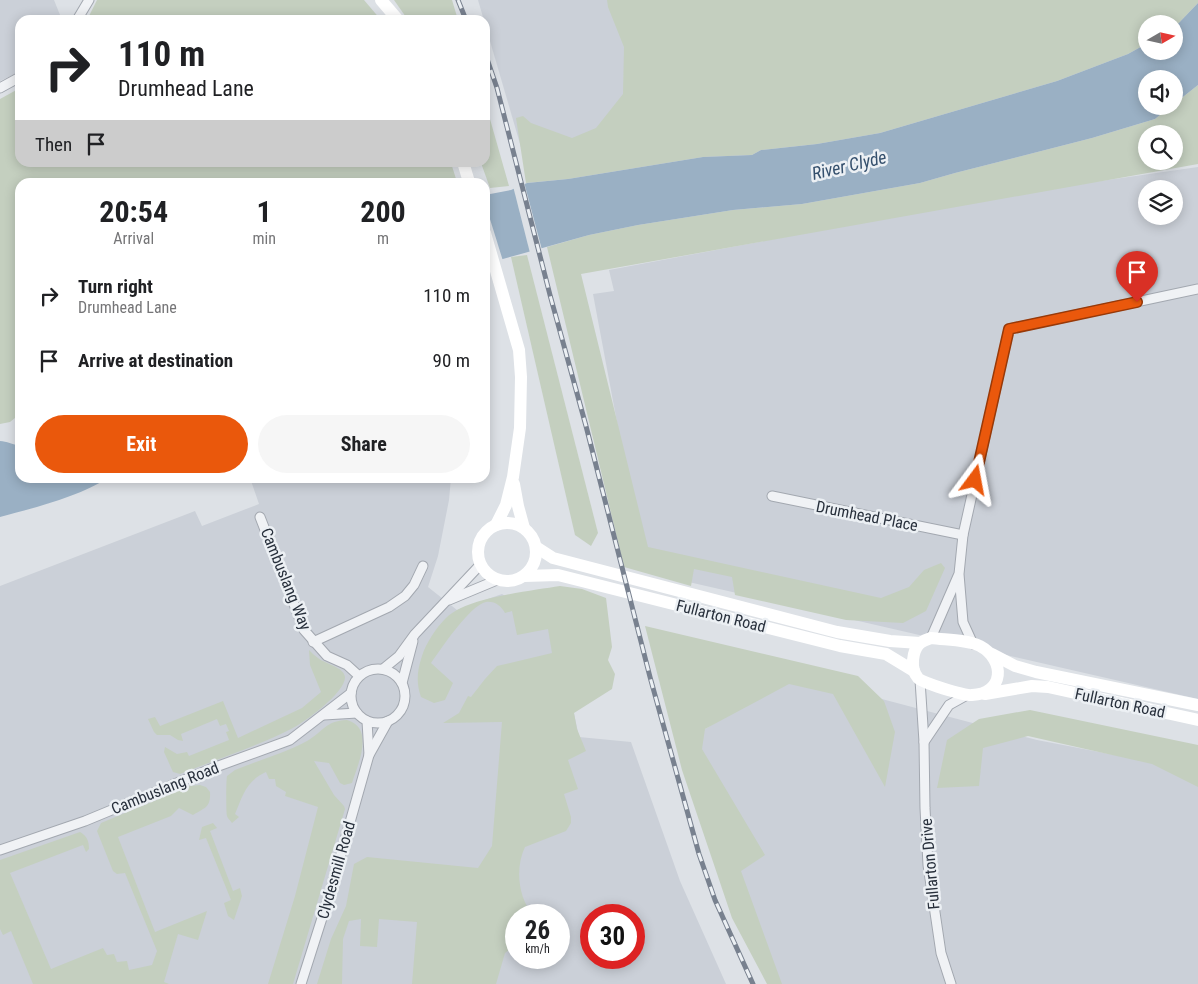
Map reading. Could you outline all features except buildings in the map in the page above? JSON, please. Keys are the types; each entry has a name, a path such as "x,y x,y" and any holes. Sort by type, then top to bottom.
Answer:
{"street":[{"path":"80,15 89,0"},
{"path":"381,0 394,15"},
{"path":"0,88 15,79"},
{"path":"490,249 519,350 521,377 520,428 513,477 506,505 496,524 480,539 478,556 480,565 490,577 506,582 516,580 524,576 534,563 536,547 529,533 524,528 515,524 496,524"},
{"path":"973,644 963,622 960,574 963,535 1009,329 1198,289"},
{"path":"513,477 524,528"},
{"name":"Drumhead Place","path":"772,496 963,535"},
{"name":"Cambuslang Way","path":"260,517 304,630 327,656 347,665 359,676"},
{"name":"Fullarton Road","path":"536,547 554,558 837,632 890,641 973,644 1015,666 1036,672 1198,705"},
{"path":"383,669 399,656 415,634 480,565"},
{"path":"313,642 389,607 405,596 414,585 422,566"},
{"path":"917,676 913,656 925,641 960,574"},
{"name":"Fullarton Road","path":"524,576 558,575 831,644 886,654 917,676 968,696 1032,686 1048,687 1198,720"},
{"path":"444,602 497,580"},
{"path":"402,683 415,634"},
{"path":"983,695 992,688 998,676 998,666 992,654"},
{"path":"375,669 391,672 402,683 405,690 405,698 400,712 388,721 381,723 368,721 357,713 353,707 351,693 359,676 366,671 375,669"},
{"name":"Fullarton Drive","path":"917,676 924,742 928,865 941,953 950,984"},
{"name":"Cambuslang Road","path":"0,850 85,820 213,768 290,740 351,693"},
{"path":"924,742 949,705 968,696"},
{"path":"324,715 357,713"},
{"name":"Clydesmill Road","path":"368,721 370,755"},
{"name":"Clydesmill Road","path":"301,984 330,893 359,786 370,755 388,721"}],"shaded area":[{"path":"0,0 54,0 60,15 15,15 15,74 0,81"},
{"path":"478,0 1187,0 1161,15 1138,15 1138,26 530,178 490,41 490,15 482,15"},
{"path":"1198,167 1198,699 645,572 593,294 614,291 609,270 1031,191"},
{"path":"252,483 451,483 438,556 428,587 457,610 502,594 555,624 579,737 631,742 680,881 726,984 0,984 0,586 195,511 202,526 259,504"},
{"path":"791,675 1037,740 1198,771 1198,984 778,984 683,743"}],"green space":[{"path":"97,0 364,0 377,15 90,15"},
{"path":"394,0 452,0 456,15 404,15"},
{"path":"607,0 1198,0 1198,3 1183,19 1183,15 1138,15 1138,48 1128,54 1057,81 880,133 817,144 761,150 752,155 703,157 568,179 526,183 516,118 523,116 531,123 572,138 596,128 623,94 624,47"},
{"path":"1198,85 1198,164 1183,167 1183,125 1138,125 1138,170 1164,170 581,274 648,547 881,598 909,587 924,570 941,563 945,568 926,611 903,623 846,620 735,595 732,577 694,569 691,586 624,567 547,247 589,235 638,225 733,210 802,204 920,183 1092,138 1155,119 1160,115 1183,115 1183,97"},
{"path":"15,91 15,167 452,167 456,178 15,178 15,418 10,422 0,424 0,99"},
{"path":"490,119 509,186 490,188 490,178 486,178 482,167 490,167"},
{"path":"527,255 598,533 591,546 575,535 511,257"},
{"path":"560,586 582,589 606,598 612,647 608,660 615,674 612,689 574,713 577,729 586,751 568,760 578,789 564,794 571,823 566,831 525,847 519,873 521,891 526,904 505,904 505,953 496,984 412,984 417,922 379,919 377,947 360,946 361,919 349,921 343,939 342,984 317,984 331,939 346,906 354,864 367,857 478,868 492,846 502,722 443,723 459,713 468,696 471,697 497,666 552,653 548,629 517,635 512,611 505,613 495,603 486,602 479,605 464,619 431,663 453,683 445,700 434,703 421,697 418,672 424,651 432,636 446,618 469,605 517,593"},
{"path":"645,626 858,676 884,701 895,732 885,787 833,694 789,684 705,729 702,749 765,855 741,871 782,984 767,984 732,918 682,770"},
{"path":"309,650 344,674 344,683 332,698 297,726 278,735 180,774 173,772 164,752 165,747 177,754 187,752 189,756 229,740 226,732 229,731 226,724 220,726 217,719 181,734 183,741 170,735 157,735 148,719 155,717 160,726 223,701 238,738 302,708 321,692 310,665"},
{"path":"1030,710 1198,745 1198,787 1152,764 1028,736 983,748 979,786 937,788 947,740 979,719"},
{"path":"347,720 356,724 362,738 360,757 352,783 344,785 340,783 329,763 314,761 334,795 345,809 293,984 268,984 295,896 318,807 285,796 286,792 276,786 275,779 269,779 266,772 254,780 246,789 235,814 239,817 232,823 227,817 227,776 235,770 307,741 329,724"},
{"path":"200,785 206,787 210,792 208,804 203,809 193,815 179,808 171,816 118,837 155,932 207,911 198,940 178,934 164,982 169,984 33,984 11,931 3,935 0,929 0,860 80,832 86,837 89,844 89,849 86,852 83,845 10,873 51,969 103,948 107,955 114,954 117,962 127,961 129,970 152,965 157,951 125,873 117,874 113,871 97,831 101,823 190,786"},
{"path":"213,823 217,828 210,831 233,891 240,888 242,896 234,920 228,916 224,903 231,900 206,838 199,840 202,827"}],"water":[{"name":"River Clyde","path":"1198,3 1198,85 1183,97 1183,70 1138,70 1138,115 1160,115 1155,119 1092,138 920,183 802,204 733,210 638,225 589,235 490,263 490,194 511,190 527,183 568,179 703,157 752,155 761,150 817,144 880,133 1057,81 1138,48 1138,60 1183,60 1183,19"},
{"path":"0,441 15,444 15,483 99,483 70,496 0,517"}],"pier":[{"path":"524,182 542,250 530,253 513,186"},
{"path":"490,219 503,261 490,265"}],"railway":[{"path":"458,0 464,15"},
{"path":"490,68 586,426 650,677 699,854 715,900 753,984"}],"route":[{"path":"975,480 1009,329 1137,302"}]}
